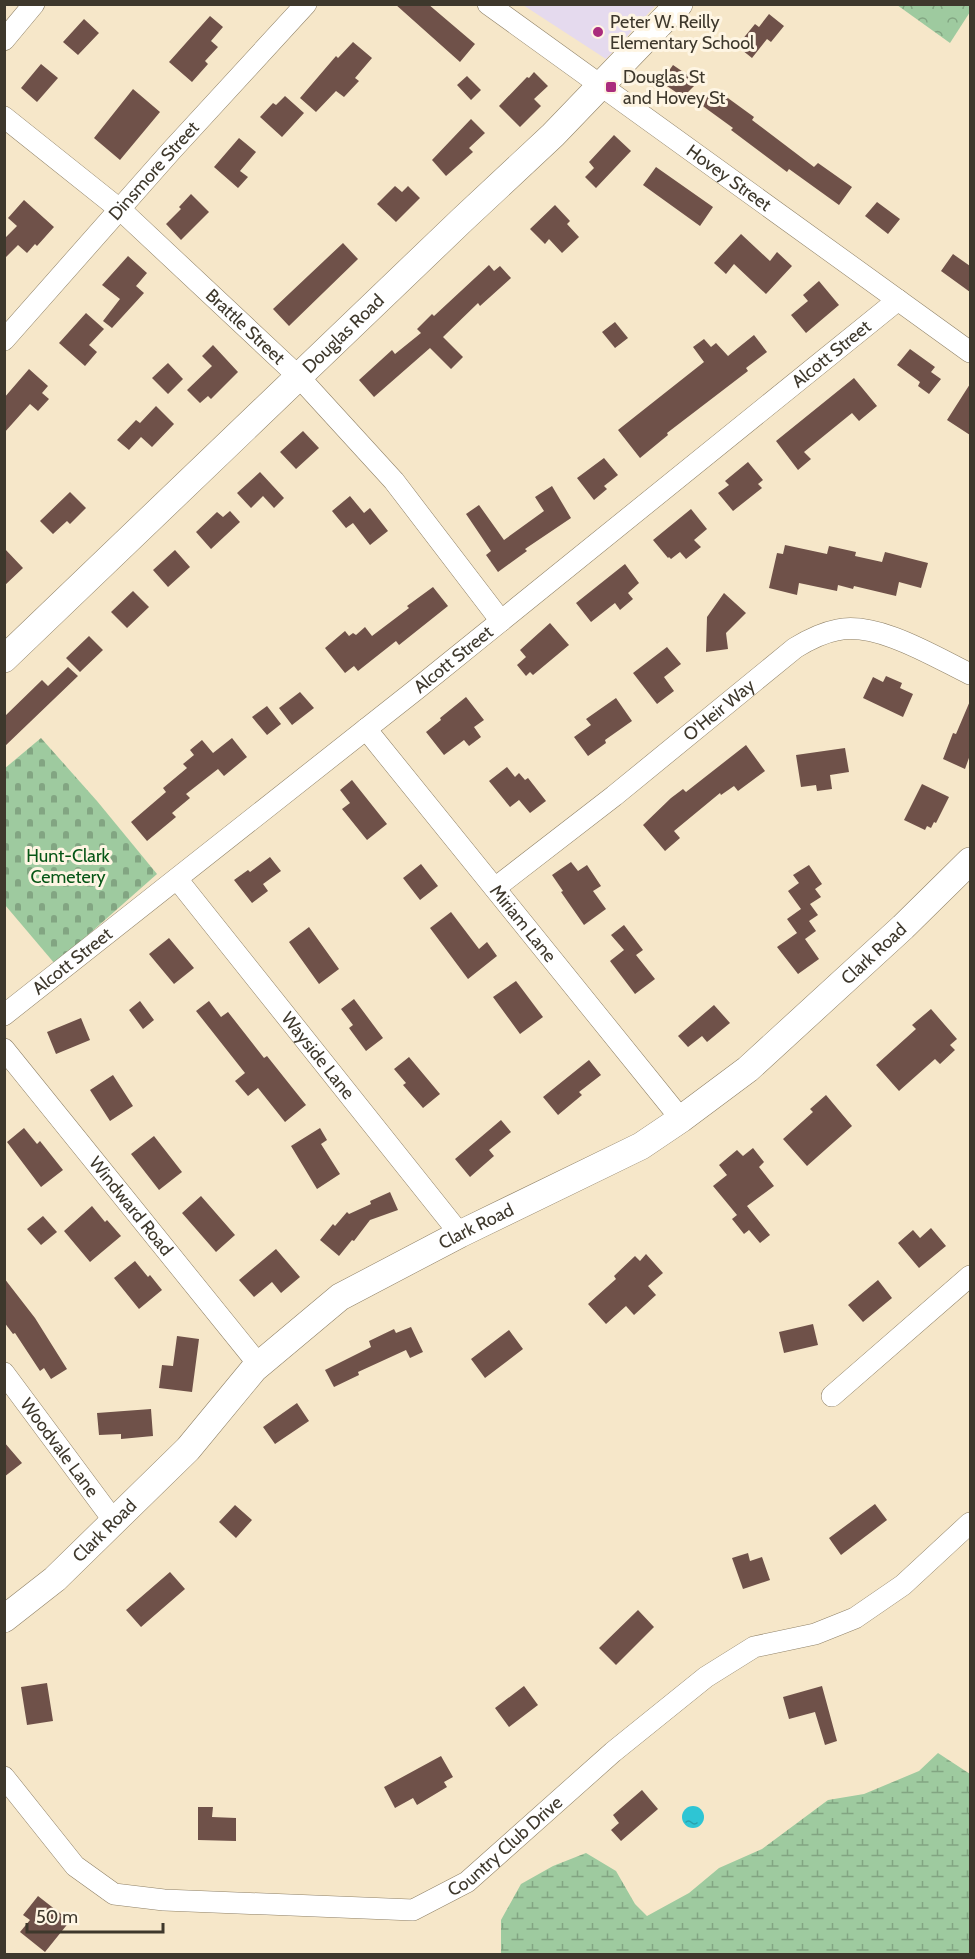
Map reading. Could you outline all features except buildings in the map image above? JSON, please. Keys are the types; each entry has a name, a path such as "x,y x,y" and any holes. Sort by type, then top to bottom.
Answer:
{"street":[{"path":"4,40 34,4"},
{"name":"Dinsmore Street","path":"4,340 306,4"},
{"name":"Hovey Street","path":"488,4 970,352"},
{"name":"Douglas Road","path":"4,659 553,135 679,4"},
{"name":"Brattle Street","path":"4,117 120,209 299,377 394,481 501,621"},
{"name":"Alcott Street","path":"4,1015 366,729 898,300"},
{"name":"O'Heir Way","path":"495,888 614,796 795,648 816,636 839,629 862,629 891,637 970,674"},
{"name":"Miriam Lane","path":"366,729 681,1119"},
{"name":"Clark Road","path":"4,1619 55,1580 188,1449 259,1365 340,1297 460,1234 641,1146 681,1119 748,1069 903,927 970,861"},
{"name":"Wayside Lane","path":"177,879 460,1234"},
{"name":"Windward Road","path":"4,1049 259,1365"},
{"path":"832,1396 970,1276"},
{"name":"Woodvale Lane","path":"4,1373 114,1521"},
{"name":"Country Club Drive","path":"4,1777 75,1866 114,1894 164,1900 413,1910 467,1882 613,1752 706,1677 754,1647 815,1634 855,1618 903,1585 970,1523"}],"shaded area":[{"name":"Peter W. Reilly Elementary School","path":"523,5 656,5 606,59"}],"green space":[{"path":"897,5 970,5 970,12 950,43"},
{"name":"Hunt-Clark Cemetery","path":"41,738 157,874 55,964 5,905 4,769"},
{"path":"938,1753 970,1774 970,1954 501,1954 501,1920 521,1884 553,1866 586,1853 616,1871 635,1904 647,1916 689,1893 719,1868 762,1849 828,1800 864,1794 919,1771"}],"water":[{"path":"693,1806 701,1809 704,1817 701,1825 693,1828 685,1825 682,1817 685,1809"}],"place":[{"name":"Peter W. Reilly Elementary School","path":"598,32"},
{"name":"Douglas St and Hovey St","path":"611,87"}]}
